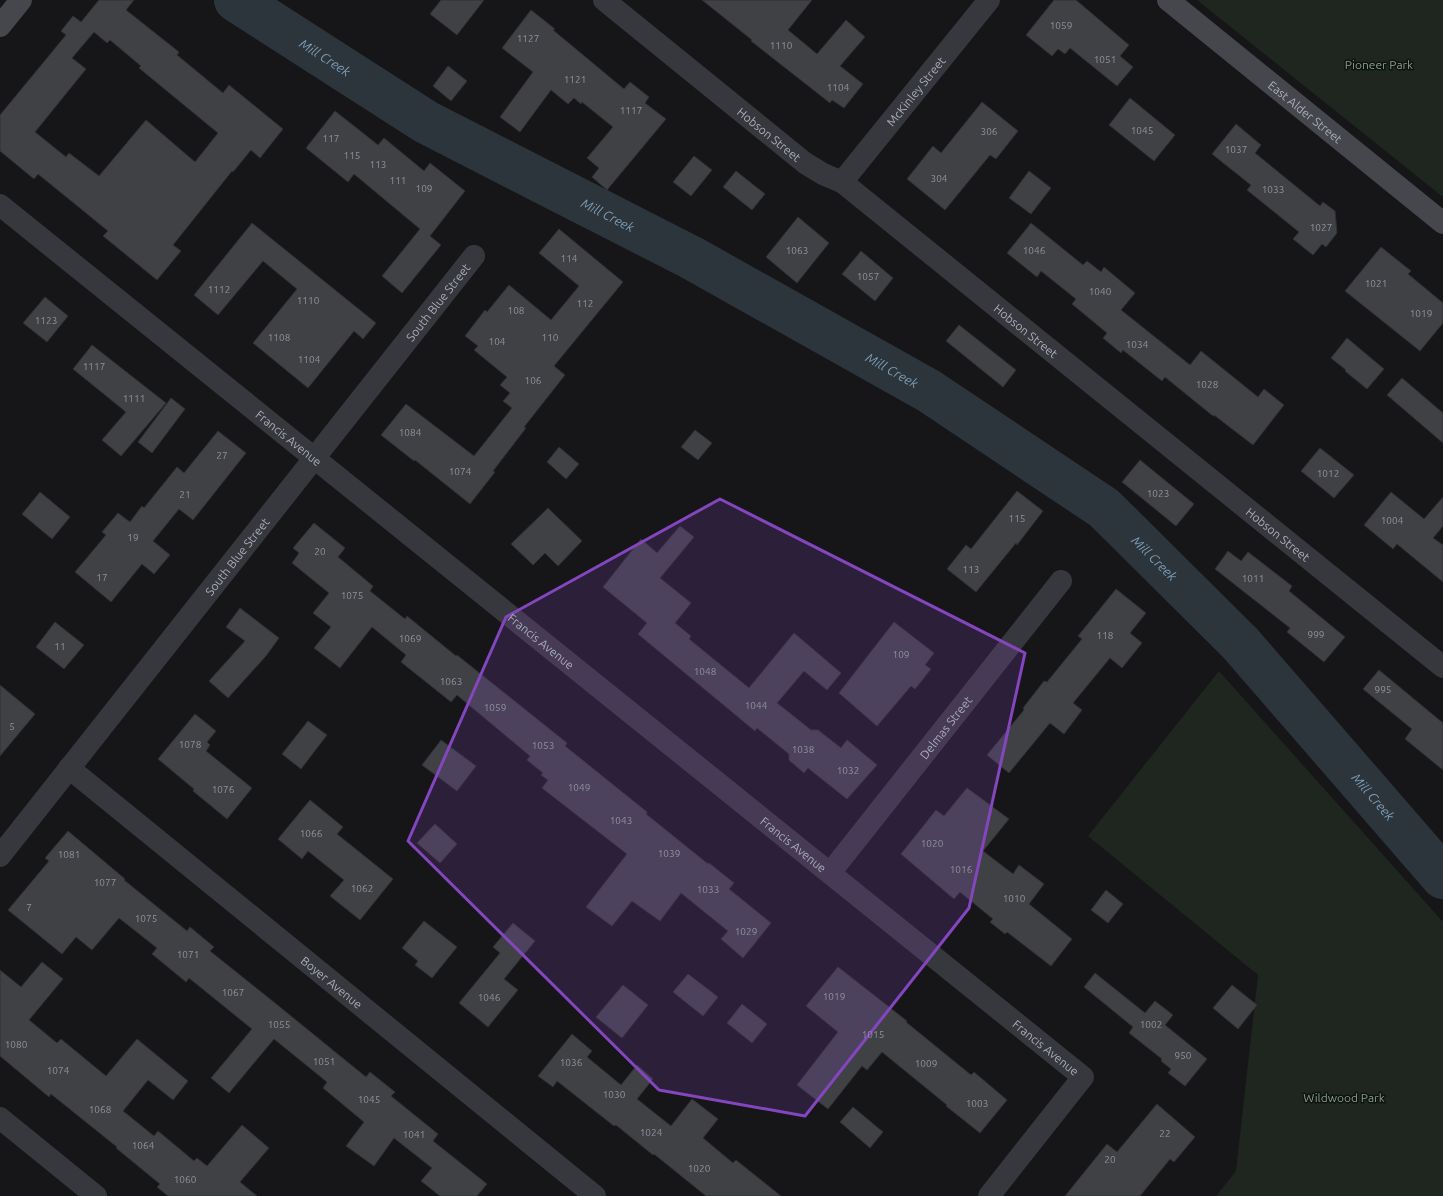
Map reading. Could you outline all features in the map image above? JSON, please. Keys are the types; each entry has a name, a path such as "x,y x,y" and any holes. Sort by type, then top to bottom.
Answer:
{"main road":[{"path":"0,26 21,0"},
{"name":"East Alder Street","path":"1168,0 1443,223"}],"street":[{"name":"Hobson Street","path":"604,0 805,163 823,174 842,182 1443,667"},
{"name":"McKinley Street","path":"842,182 989,0"},
{"name":"Francis Avenue","path":"0,205 1083,1077 989,1196"},
{"name":"South Blue Street","path":"0,856 474,256"},
{"name":"Delmas Street","path":"830,873 1061,581"},
{"name":"Boyer Avenue","path":"69,768 595,1196"},
{"path":"0,1118 96,1196"}],"highlighted area":[{"path":"720,499 1025,653 969,908 805,1116 659,1090 408,841 506,617"}],"green space":[{"name":"Pioneer Park","path":"1197,0 1443,0 1443,197"},
{"name":"Wildwood Park","path":"1219,671 1443,922 1443,1196 1216,1196 1236,1171 1258,975 1088,836"}],"building":[{"path":"99,0 134,0 126,10 179,52 177,55 223,93 229,85 283,129 260,158 251,150 233,172 232,171 173,245 181,251 157,280 103,236 108,231 38,174 34,179 0,151 0,115 66,35 61,31 73,16 81,22","holes":["94,32 107,43 110,40 141,66 139,68 218,133 195,162 146,120 99,176 69,153 66,157 35,132 86,69 72,58"]},
{"path":"441,0 484,0 457,35 430,14"},
{"path":"702,0 812,0 788,30 817,54 846,20 865,37 840,66 863,84 844,108 832,100 830,103 751,41 752,40"},
{"path":"1054,0 1076,0 1129,45 1120,56 1133,67 1117,86 1070,48 1065,54 1058,49 1052,56 1026,35"},
{"path":"531,10 624,89 630,82 649,97 645,103 666,119 607,190 592,177 599,168 587,158 613,127 582,102 581,104 574,98 568,104 551,90 520,132 500,117 533,72 502,48"},
{"path":"448,66 467,81 451,101 433,86"},
{"path":"1130,98 1175,135 1154,161 1109,125"},
{"path":"982,102 1018,131 996,159 990,155 945,210 907,179 933,146 941,153"},
{"path":"335,111 378,145 384,138 424,171 430,163 465,191 430,236 441,245 402,293 382,276 420,229 354,174 348,182 306,148"},
{"path":"1236,124 1261,145 1255,153 1320,206 1323,202 1335,211 1337,233 1326,247 1322,244 1313,255 1293,239 1299,232 1247,190 1251,185 1212,154"},
{"path":"694,156 712,170 691,196 673,182"},
{"path":"736,171 765,194 752,210 723,187"},
{"path":"1029,171 1051,188 1031,214 1009,198"},
{"path":"798,217 829,243 797,283 766,257"},
{"path":"252,223 376,323 363,339 354,331 308,388 253,343 297,289 263,261 218,315 194,295"},
{"path":"1031,223 1083,265 1087,261 1101,272 1104,267 1135,293 1121,310 1190,365 1201,351 1258,397 1264,389 1284,405 1253,445 1214,415 1213,416 1165,377 1162,381 1123,350 1121,353 1103,338 1107,333 1072,304 1076,299 1041,271 1037,277 1007,253"},
{"path":"559,229 623,282 554,366 565,375 524,427 526,428 470,504 381,435 406,404 474,456 512,408 503,401 510,393 500,385 507,377 474,350 478,346 465,336 485,310 487,312 509,285 551,320 579,286 539,253"},
{"path":"1381,247 1411,271 1408,274 1443,303 1443,323 1420,351 1345,291"},
{"path":"861,251 893,278 875,301 842,274"},
{"path":"45,297 68,316 47,342 23,323"},
{"path":"959,325 1016,370 1003,387 946,341"},
{"path":"1347,338 1384,369 1367,389 1331,358"},
{"path":"92,345 166,403 121,456 102,440 126,412 73,369"},
{"path":"1402,378 1443,413 1443,443 1387,395"},
{"path":"171,398 185,409 152,453 138,442"},
{"path":"695,430 712,443 698,460 681,447"},
{"path":"218,431 246,453 193,520 179,509 153,541 170,555 154,574 142,564 111,602 75,572 106,535 102,532 118,513 130,522 142,506 144,508 177,467 184,473"},
{"path":"559,447 579,464 566,479 547,462"},
{"path":"1320,448 1354,475 1334,498 1301,471"},
{"path":"1140,460 1194,504 1176,526 1122,482"},
{"path":"1017,491 1043,511 1017,545 1016,543 976,592 947,569 966,545 971,549"},
{"path":"40,492 70,517 52,539 22,514"},
{"path":"1391,492 1424,519 1443,497 1443,526 1433,538 1443,545 1443,582 1397,544 1393,549 1364,525"},
{"path":"548,508 582,541 558,566 545,553 533,565 511,544"},
{"path":"314,523 345,548 338,557 373,586 370,591 405,619 407,616 567,743 565,746 647,812 646,814 734,883 729,889 771,923 743,958 721,939 728,931 681,893 660,921 632,901 612,926 586,907 627,854 542,788 548,780 541,775 543,773 527,760 530,756 457,695 451,702 401,662 406,655 372,627 340,668 314,648 331,627 313,613 329,593 292,563 299,553 293,548"},
{"path":"680,526 694,537 660,578 691,603 675,623 691,636 689,639 749,688 794,633 841,673 827,690 804,671 777,703 811,730 818,730 841,748 847,740 877,765 847,799 808,768 804,773 789,760 789,754 757,728 755,731 638,634 647,623 603,587 641,539 657,553"},
{"path":"1228,551 1241,561 1248,552 1292,586 1289,591 1345,637 1324,662 1287,632 1290,628 1215,569"},
{"path":"1116,589 1146,613 1130,633 1142,643 1122,668 1110,658 1073,703 1082,710 1064,734 1050,723 1009,773 987,755 1024,710 1023,708 1044,681 1047,682 1082,639 1078,636"},
{"path":"240,608 279,638 266,656 228,698 209,681 245,641 226,627"},
{"path":"55,622 84,645 64,669 36,647"},
{"path":"894,622 934,653 925,665 931,669 915,689 911,686 877,726 839,693"},
{"path":"1379,670 1443,723 1443,770 1405,739 1412,729 1363,689"},
{"path":"0,685 35,714 0,756"},
{"path":"195,714 216,731 207,742 210,745 206,751 252,788 227,819 158,759"},
{"path":"308,721 327,735 301,769 282,754"},
{"path":"441,740 476,766 457,791 422,765"},
{"path":"967,788 1009,819 983,851 1013,874 1019,865 1044,884 1029,904 1072,939 1051,966 1007,932 1005,934 990,922 993,919 960,892 954,899 901,854 936,810 944,816"},
{"path":"310,800 343,827 337,834 393,879 360,920 330,896 344,880 308,851 302,859 278,839"},
{"path":"435,824 457,844 440,863 417,843"},
{"path":"68,831 125,879 124,880 187,931 190,927 214,947 210,951 366,1077 370,1072 395,1092 391,1096 438,1134 433,1141 487,1184 477,1196 440,1196 421,1181 432,1168 394,1138 374,1166 346,1146 364,1122 323,1088 327,1082 274,1039 229,1093 211,1078 252,1029 189,978 186,982 152,954 157,948 119,918 92,950 76,937 62,954 8,910 49,861 45,858"},
{"path":"1106,890 1123,904 1108,923 1091,910"},
{"path":"424,921 457,947 432,978 415,965 418,961 402,948"},
{"path":"513,923 535,941 504,979 518,990 488,1027 459,1003 500,953 493,947"},
{"path":"42,962 63,979 29,1020 57,1043 61,1039 106,1076 137,1039 188,1081 173,1100 148,1080 123,1111 154,1136 158,1131 194,1161 197,1158 207,1166 242,1125 269,1148 240,1182 257,1196 168,1196 157,1187 160,1184 116,1148 117,1147 51,1094 49,1097 0,1056 0,970 21,987"},
{"path":"838,967 907,1021 906,1022 971,1075 974,1072 1007,1100 980,1133 882,1052 867,1070 862,1066 828,1109 797,1085 838,1032 806,1006"},
{"path":"1095,973 1145,1013 1155,1001 1173,1015 1165,1025 1207,1059 1185,1086 1168,1073 1171,1069 1161,1061 1162,1059 1129,1033 1133,1027 1084,987"},
{"path":"688,974 718,997 703,1016 673,992"},
{"path":"623,985 648,1005 622,1038 596,1017"},
{"path":"1232,985 1257,1005 1238,1029 1213,1008"},
{"path":"742,1004 767,1024 752,1043 727,1023"},
{"path":"572,1034 592,1051 587,1057 621,1085 637,1065 653,1079 637,1099 671,1126 692,1099 718,1119 703,1138 733,1163 736,1160 781,1196 706,1196 654,1154 653,1155 616,1125 614,1126 557,1081 553,1087 538,1076"},
{"path":"1157,1104 1195,1137 1174,1162 1170,1159 1140,1196 1065,1196 1107,1144 1117,1152"},
{"path":"853,1107 883,1132 870,1148 840,1122"}],"waterway":[{"name":"Mill Creek","path":"236,0 426,122 692,258 929,391 1104,508 1240,643 1443,877"}]}
